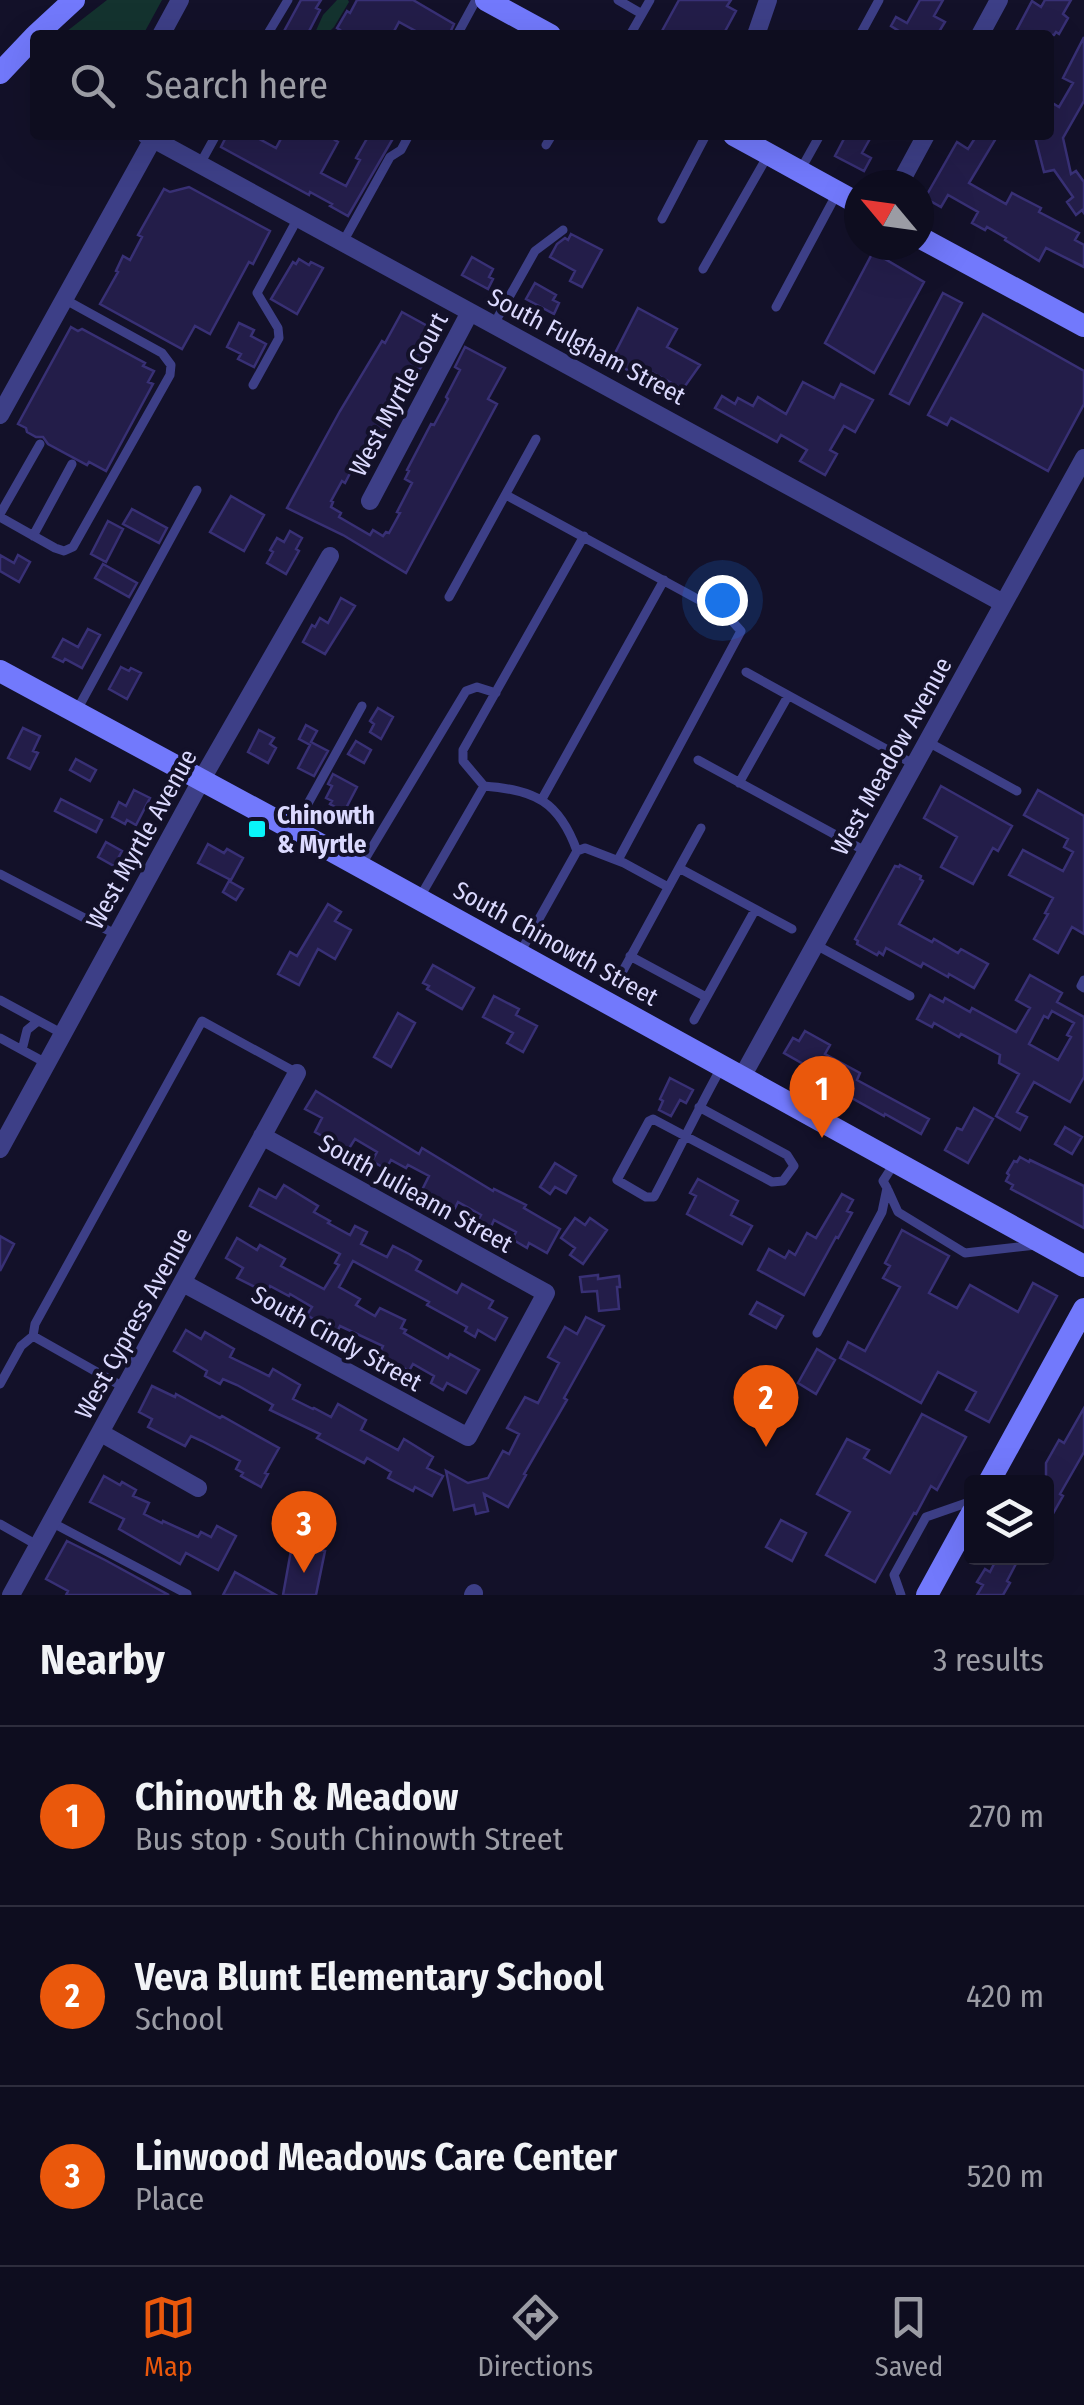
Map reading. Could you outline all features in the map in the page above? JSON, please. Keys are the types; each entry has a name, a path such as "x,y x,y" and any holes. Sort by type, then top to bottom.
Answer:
{"street":[{"path":"42,30 74,0"},
{"path":"164,30 180,0"},
{"path":"486,0 516,7 544,30"},
{"path":"758,30 768,0"},
{"path":"983,30 999,0"},
{"path":"0,73 30,42"},
{"path":"0,415 157,140"},
{"name":"South Fulgham Street","path":"161,140 1004,603"},
{"path":"743,140 844,196"},
{"path":"907,170 923,140"},
{"path":"934,246 1084,326"},
{"name":"West Myrtle Court","path":"370,501 470,312"},
{"name":"West Meadow Avenue","path":"732,1071 816,945 1084,458"},
{"name":"West Myrtle Avenue","path":"0,1149 202,779 330,556"},
{"name":"South Chinowth Street","path":"1,675 202,779 1084,1266"},
{"name":"West Cypress Avenue","path":"10,1595 297,1073"},
{"name":"South Julieann Street","path":"262,1136 546,1293 468,1438"},
{"name":"South Cindy Street","path":"183,1283 468,1438"},
{"path":"992,1475 1084,1309"},
{"path":"101,1433 198,1488"},
{"path":"927,1595 964,1528"}],"lane":[{"path":"269,30 288,0"},
{"path":"460,30 476,0"},
{"path":"618,0 642,14"},
{"path":"633,30 650,0"},
{"path":"863,30 879,0"},
{"path":"200,164 213,140"},
{"path":"343,242 390,157 401,150 406,140"},
{"path":"546,146 549,140"},
{"path":"662,219 703,140"},
{"path":"800,172 817,140"},
{"path":"703,269 768,154"},
{"path":"776,308 838,193"},
{"path":"252,384 279,338 278,328 257,293 298,218"},
{"path":"494,324 535,251 562,230"},
{"path":"40,444 0,516 64,551 73,546 170,375 171,365 162,354 64,299"},
{"path":"450,597 536,440"},
{"path":"33,536 72,464"},
{"path":"76,712 197,490"},
{"path":"506,494 714,608 741,630 618,860"},
{"path":"578,851 570,832 547,802 506,788 484,786 464,761 464,750 584,536"},
{"path":"542,799 664,580"},
{"path":"746,672 915,765"},
{"path":"360,866 466,691 477,687 496,693"},
{"path":"740,782 788,696"},
{"path":"294,830 362,706"},
{"path":"928,742 1018,790"},
{"path":"698,760 867,852"},
{"path":"419,899 484,786"},
{"path":"619,978 701,828"},
{"path":"519,954 578,851 585,848 618,860 668,887"},
{"path":"679,868 792,929"},
{"path":"0,874 117,935"},
{"path":"694,1020 755,910"},
{"path":"816,945 910,996"},
{"path":"630,956 706,998"},
{"path":"1084,980 1084,988"},
{"path":"0,1000 63,1034"},
{"path":"22,1050 27,1030 38,1021"},
{"path":"0,1384 32,1336 202,1021 297,1073"},
{"path":"0,1038 46,1064"},
{"path":"699,1107 787,1155 794,1166 783,1181 772,1182 687,1136 653,1119 618,1180 646,1197 654,1197 687,1136 699,1107 732,1071"},
{"path":"895,1161 884,1182 898,1212 966,1253 1044,1244"},
{"path":"817,1333 882,1212 886,1188"},
{"path":"32,1336 125,1388"},
{"path":"902,1595 894,1575 926,1517 964,1505"},
{"path":"52,1522 186,1594"},
{"path":"0,1524 38,1545"}],"green space":[{"path":"107,0 162,0 146,30 68,30"},
{"path":"337,0 348,0 331,30 316,30"}],"building":[{"path":"301,0 321,0 310,30 285,30"},
{"path":"357,0 413,0 454,24 451,30 414,30 399,22 395,30 337,28 347,11 350,13"},
{"path":"679,0 731,0 727,6 736,11 726,30 663,30"},
{"path":"920,0 943,0 934,16 945,22 940,30 897,30 891,26 896,17 907,23"},
{"path":"1045,0 1071,0 1063,14 1068,18 1059,34 1054,35 1054,30 1017,30 1032,1 1041,7"},
{"path":"1084,37 1084,101 1063,138 1071,174 1076,171 1084,182 1084,213 1082,210 1076,215 1067,202 1073,197 1054,170 1044,172 1036,140 1054,140 1054,104 1059,107 1073,83 1063,78"},
{"path":"224,140 261,140 276,148 280,140 335,140 338,142 321,173 346,186 366,140 392,140 348,216 221,147"},
{"path":"843,140 869,140 862,153 871,158 862,170 835,156"},
{"path":"974,140 995,140 969,183 1006,204 1012,193 1079,233 1075,240 1084,245 1084,267 1046,248 1039,261 987,227 985,230 972,223 978,212 948,195 941,207 934,203 934,182 957,142 968,149"},
{"path":"189,187 270,231 210,334 195,326 182,349 100,304 123,256 130,260 142,237 138,235 164,189 170,192"},
{"path":"571,234 602,250 582,287 570,281 575,271 550,257 557,244 568,240"},
{"path":"472,257 493,269 488,289 462,275"},
{"path":"299,259 323,268 297,314 271,299 293,262 296,264"},
{"path":"869,260 887,260 924,282 874,373 825,343"},
{"path":"535,283 556,295 553,300 559,303 554,314 526,299"},
{"path":"943,293 962,303 909,404 890,394"},
{"path":"638,308 677,329 667,347 700,365 683,389 653,373 648,381 611,361"},
{"path":"402,312 442,334 411,379 374,451 368,458 360,454 331,501 331,507 341,513 339,517 370,535 373,530 383,536 389,533 400,513 397,512 412,483 405,479 407,470 448,399 460,370 455,367 465,347 505,368 488,399 497,404 406,573 343,535 287,508 340,411"},
{"path":"983,314 1084,371 1084,404 1048,471 951,418 947,425 928,415"},
{"path":"239,323 254,330 251,336 266,344 254,367 238,359 241,354 227,347"},
{"path":"71,327 82,329 154,371 148,382 153,384 106,471 89,462 87,465 18,424"},
{"path":"803,382 834,398 841,384 873,400 855,432 844,426 830,450 837,454 825,475 800,461 807,450 781,435 777,442 715,408 722,396 735,404 738,398 753,406 758,397 786,414"},
{"path":"231,496 264,515 244,551 210,532"},
{"path":"132,509 167,528 159,543 123,524"},
{"path":"108,521 123,529 106,562 91,554"},
{"path":"290,531 302,538 286,574 267,563 277,538 284,542"},
{"path":"0,555 14,563 18,555 30,562 19,582 0,571"},
{"path":"103,564 137,583 129,597 95,578"},
{"path":"341,598 355,606 325,654 303,642 320,618 328,623"},
{"path":"88,629 100,635 82,668 53,657 63,639 78,647"},
{"path":"121,667 141,673 127,699 109,689"},
{"path":"378,708 393,717 381,739 370,732 374,724 370,721"},
{"path":"306,725 317,731 311,742 328,751 314,776 298,768 310,745 299,739"},
{"path":"23,728 40,736 33,751 38,753 30,769 8,758"},
{"path":"259,730 274,738 270,744 276,748 268,763 248,752"},
{"path":"356,741 371,750 364,763 348,754"},
{"path":"76,759 96,770 90,781 70,770"},
{"path":"333,774 357,787 344,812 326,798"},
{"path":"941,786 1012,826 998,851 993,848 973,884 941,867 957,837 924,818"},
{"path":"134,790 150,798 136,825 127,820 125,824 112,817 119,802 126,806"},
{"path":"1038,790 1084,816 1084,934 1072,927 1058,953 1034,939 1053,898 1009,875 1023,850 1063,871 1073,852 1064,847 1068,839 1024,815"},
{"path":"61,799 102,820 96,832 55,811"},
{"path":"106,842 122,851 114,866 98,857"},
{"path":"208,844 243,858 231,880 198,863"},
{"path":"900,865 923,881 899,924 988,964 974,988 886,948 883,955 877,955 857,944 855,939 895,866"},
{"path":"229,881 243,889 236,900 223,892"},
{"path":"328,904 341,912 335,921 351,930 335,959 318,949 299,985 278,974 290,952 297,956"},
{"path":"433,965 474,988 462,1009 423,983"},
{"path":"1030,975 1062,993 1057,1002 1084,1017 1084,1077 1070,1102 1034,1082 1017,1112 1027,1117 1020,1130 996,1116 1019,1074 999,1063 1000,1055 961,1034 959,1037 934,1023 932,1027 917,1019 930,995 943,1002 945,998 970,1012 972,1008 1016,1032 1030,1008 1016,1000","holes":["1052,1011 1074,1023 1058,1060 1029,1044 1044,1016 1048,1018"]},
{"path":"494,996 519,1009 516,1015 537,1026 523,1052 507,1043 513,1033 483,1017"},
{"path":"398,1013 415,1023 391,1067 374,1057"},
{"path":"805,1031 830,1045 825,1054 860,1073 857,1080 929,1119 921,1134 816,1078 819,1073 784,1053 793,1038 799,1041"},
{"path":"670,1078 693,1090 686,1103 680,1100 671,1116 659,1110"},
{"path":"316,1091 419,1154 422,1148 493,1191 526,1205 524,1208 560,1229 547,1253 512,1239 516,1232 494,1220 491,1227 478,1220 481,1215 458,1202 455,1208 422,1190 429,1176 408,1165 406,1168 391,1160 386,1169 372,1161 377,1152 355,1139 348,1150 315,1132 322,1118 305,1109"},
{"path":"974,1108 993,1119 968,1163 945,1150"},
{"path":"1065,1127 1082,1137 1072,1154 1055,1144"},
{"path":"1020,1157 1084,1186 1084,1228 1011,1189 1007,1173"},
{"path":"555,1163 576,1176 566,1193 555,1187 550,1194 540,1187"},
{"path":"698,1179 738,1201 731,1215 752,1226 742,1244 687,1214 696,1196 690,1193"},
{"path":"284,1185 318,1206 314,1212 328,1223 350,1235 355,1226 367,1232 361,1244 387,1257 393,1246 421,1261 416,1270 457,1293 462,1284 493,1301 489,1308 507,1318 495,1340 478,1330 475,1337 465,1331 467,1327 427,1305 429,1302 353,1261 339,1287 360,1299 356,1305 375,1316 380,1308 405,1320 401,1328 406,1330 404,1333 479,1370 466,1393 447,1383 443,1390 431,1383 434,1376 413,1364 409,1371 379,1354 383,1346 340,1326 337,1332 315,1320 307,1315 312,1307 290,1294 270,1286 267,1293 237,1278 243,1268 226,1258 237,1238 285,1259 281,1266 324,1289 339,1265 335,1263 340,1254 250,1206 259,1189 276,1198"},
{"path":"842,1194 853,1200 847,1211 852,1213 804,1295 758,1270 769,1249 785,1258 789,1251 795,1255 807,1233 816,1238"},
{"path":"575,1218 585,1225 590,1218 607,1230 583,1264 570,1255 575,1248 561,1238"},
{"path":"902,1230 949,1256 929,1293 957,1308 970,1285 1018,1312 1033,1283 1057,1296 989,1422 966,1410 976,1392 938,1372 921,1403 840,1358 848,1342 865,1351 900,1287 883,1278 890,1266 885,1263"},
{"path":"0,1236 14,1244 0,1271"},
{"path":"598,1275 598,1279 619,1276 619,1309 599,1311 597,1291 582,1292 580,1277"},
{"path":"757,1302 783,1316 776,1328 750,1314"},
{"path":"586,1317 604,1326 508,1507 484,1494 488,1511 476,1514 474,1505 454,1510 446,1471 468,1483 488,1478 503,1451 509,1454 519,1434 507,1428 525,1397 538,1403 559,1363 548,1357 565,1327 577,1334"},
{"path":"186,1330 201,1339 205,1332 234,1349 230,1357 269,1376 273,1369 300,1385 293,1399 331,1417 338,1404 366,1420 361,1430 398,1450 404,1439 433,1457 427,1468 443,1476 432,1496 388,1478 391,1472 367,1458 364,1463 317,1438 320,1434 270,1410 273,1405 237,1385 223,1379 220,1384 205,1376 207,1371 174,1351"},
{"path":"817,1349 835,1360 816,1394 798,1383"},
{"path":"152,1386 222,1416 279,1448 261,1487 241,1476 243,1473 236,1469 240,1461 191,1436 185,1446 148,1427 152,1419 139,1412"},
{"path":"1084,1408 1084,1452 1054,1512 1054,1475 1046,1475 1046,1463 1059,1440 1064,1443"},
{"path":"922,1414 966,1437 937,1490 931,1486 914,1513 875,1582 826,1555 850,1512 817,1494 847,1439 869,1450 864,1458 890,1473"},
{"path":"104,1476 136,1490 133,1496 149,1503 144,1514 162,1523 198,1537 201,1532 211,1537 217,1526 236,1536 218,1570 186,1553 180,1564 119,1529 124,1519 90,1502"},
{"path":"781,1520 806,1533 792,1561 766,1547"},
{"path":"67,1541 169,1595 66,1595 68,1591 46,1579"},
{"path":"292,1545 325,1551 316,1595 283,1595"},
{"path":"994,1565 1015,1565 1003,1595 977,1595 983,1585 977,1582 985,1569 990,1572"},
{"path":"235,1572 276,1595 223,1595"}],"place":[{"name":"Chinowth & Myrtle","path":"257,829"},
{"name":"Chinowth & Meadow","path":"822,1138"},
{"name":"Veva Blunt Elementary School","path":"766,1447"},
{"name":"Linwood Meadows Care Center","path":"304,1573"}]}
